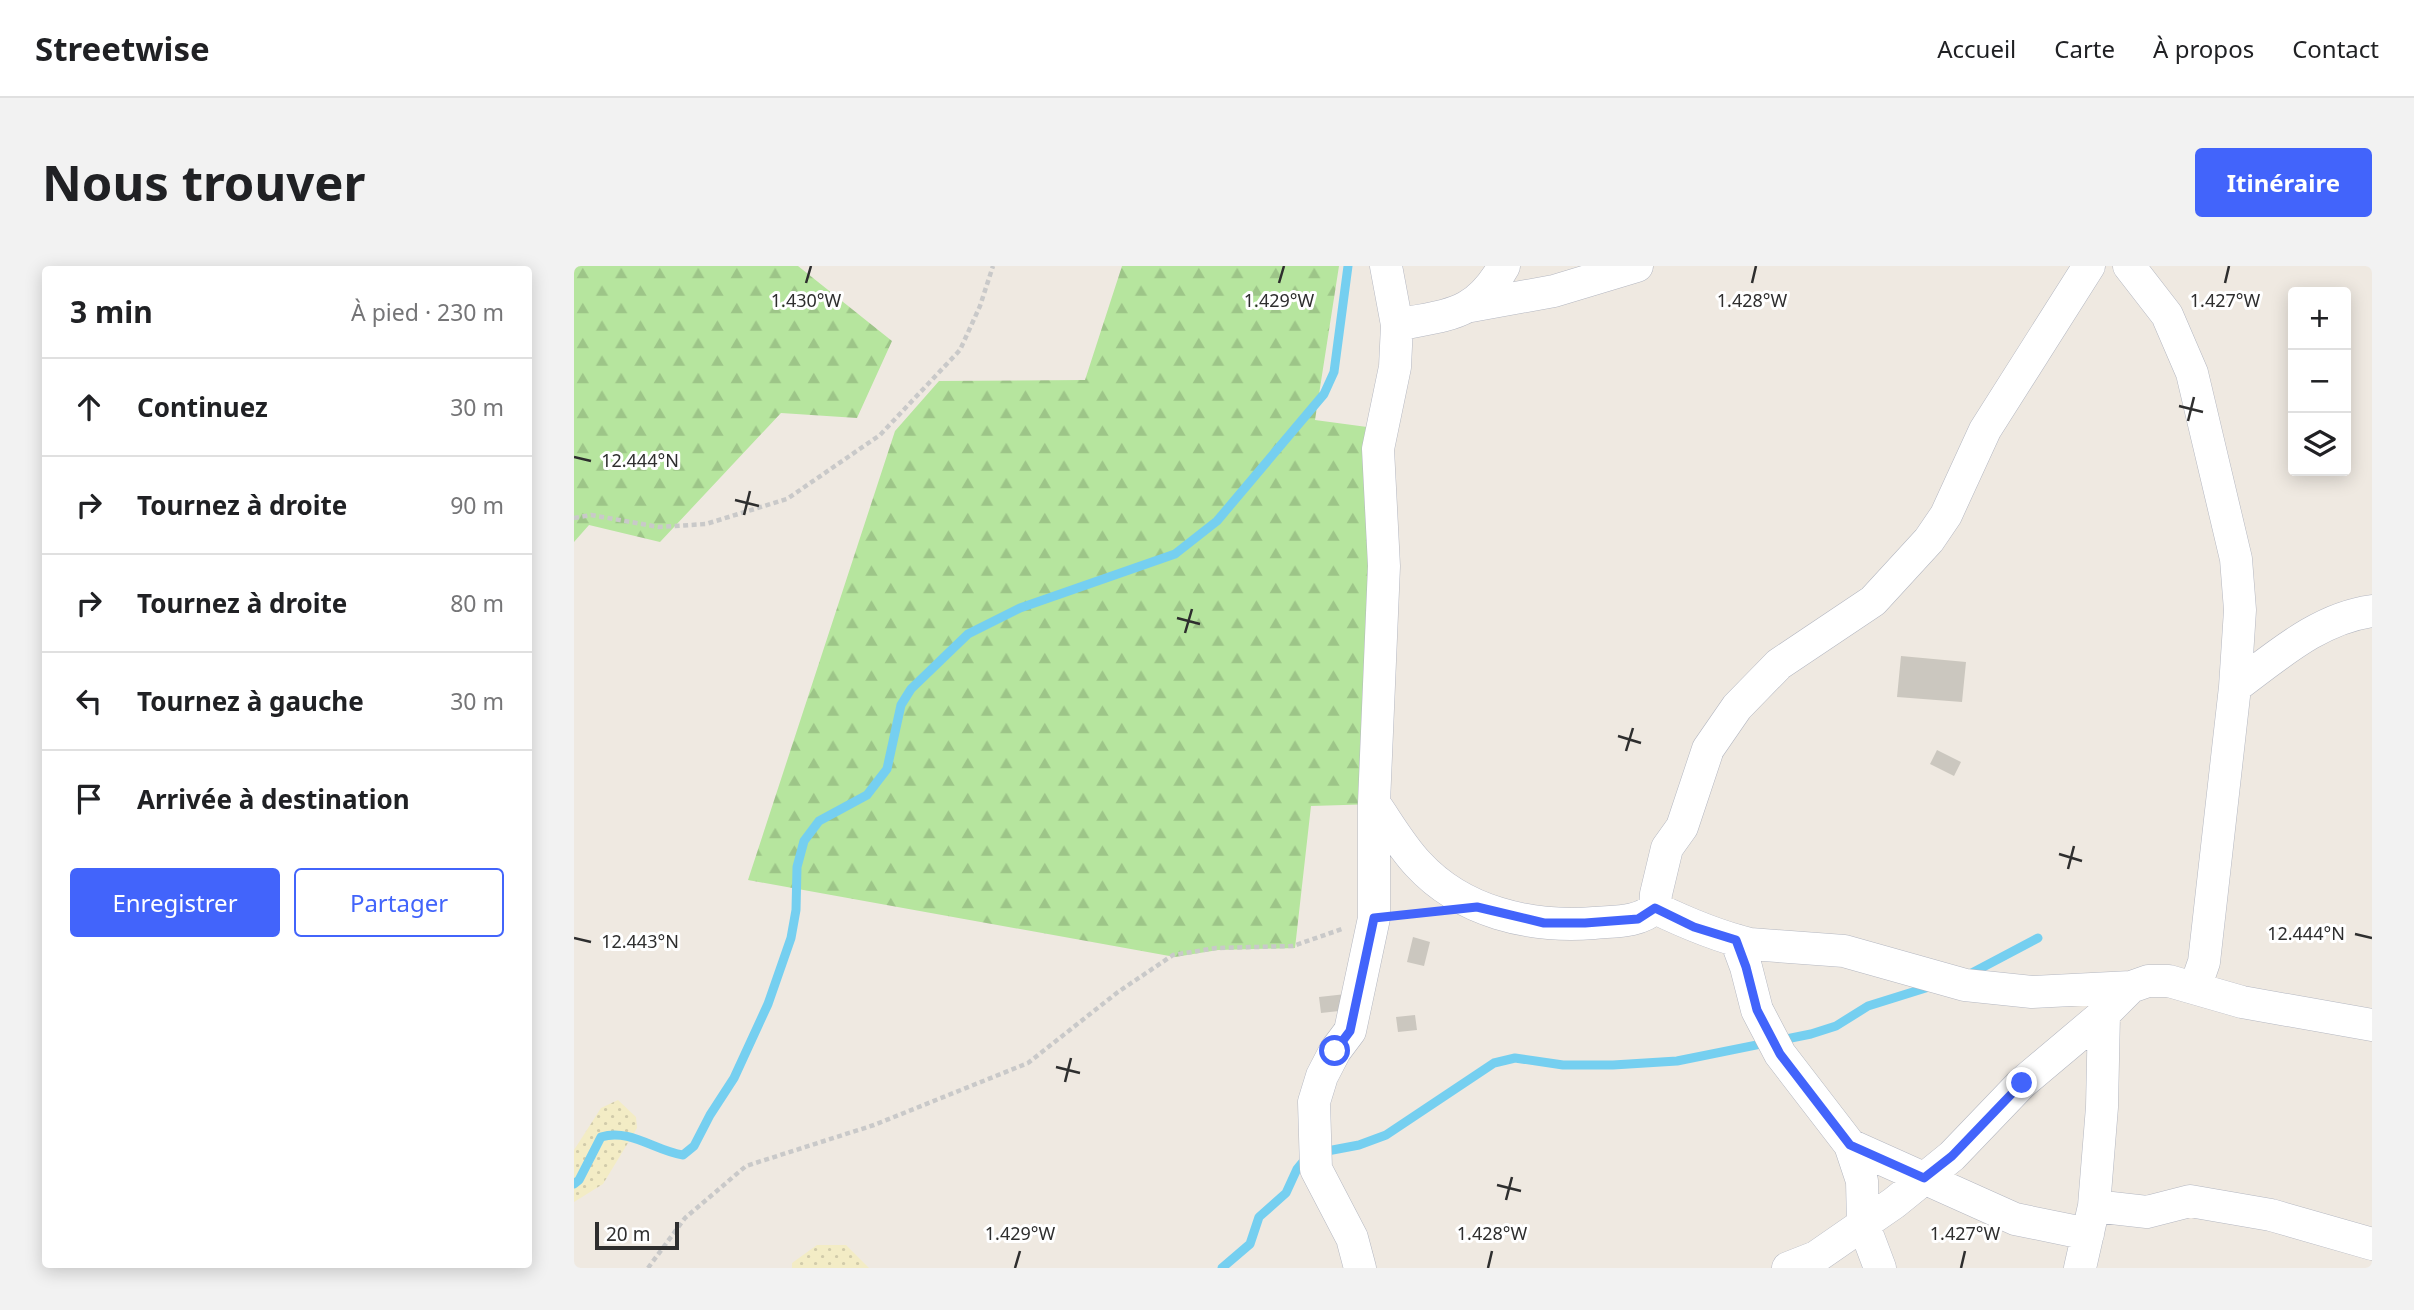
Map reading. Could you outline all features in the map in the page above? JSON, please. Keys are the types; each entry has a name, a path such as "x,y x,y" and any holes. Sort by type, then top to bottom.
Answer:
{"street":[{"path":"1360,1268 1352,1238 1316,1169 1314,1102 1322,1076 1335,1051 1350,1031 1374,918 1374,803 1384,566 1378,449 1395,367 1397,325 1386,266"},
{"path":"1471,306 1490,288 1504,266"},
{"path":"1397,325 1456,313 1471,306 1554,292 1637,266"},
{"path":"2129,266 2167,315 2192,373 2236,559 2240,610 2235,687 2204,962 2195,988"},
{"path":"1655,908 1667,848 1682,827 1708,749 1737,707 1779,664 1873,601 1929,540 1946,515 1985,430 2084,268"},
{"path":"2235,687 2308,635 2343,618 2372,611"},
{"path":"1374,803 1416,862 1443,888 1477,907 1544,923 1638,919 1655,908"},
{"path":"1655,908 1694,927 1750,944 1844,951 1965,985 2032,992 2131,987 2148,981 2169,981 2242,1002 2372,1024"},
{"path":"1736,940 1757,1010 1780,1054 1850,1145 1861,1181 1863,1223 1880,1268"},
{"path":"1788,1268 1816,1257 1894,1203 1952,1156 2022,1083 2104,1014 2131,987"},
{"path":"2080,1268 2091,1220 2102,1107 2104,1014"},
{"path":"1850,1145 2015,1219 2091,1220 2147,1212 2190,1201 2271,1215 2372,1244"}],"path":[{"path":"574,518 591,515 659,527 706,524 787,499 880,435 953,358 960,350 975,317 993,266"},
{"path":"648,1268 685,1219 746,1166 874,1125 1028,1063 1118,992 1173,955 1216,948 1293,946 1374,918 1477,907"}],"green space":[{"path":"574,266 798,266 892,341 857,418 781,413 660,542 589,525 574,542"},
{"path":"1122,266 1339,266 1315,420 1382,429 1377,804 1311,806 1295,948 1218,950 1175,957 748,880 895,431 939,381 1085,380"}],"sand":[{"path":"618,1100 636,1117 637,1128 603,1184 574,1202 574,1150 601,1108"},
{"path":"817,1245 846,1245 869,1268 792,1268 792,1263"}],"building":[{"path":"1901,656 1966,662 1962,702 1897,697"},
{"path":"1937,750 1961,762 1954,776 1930,764"},
{"path":"1413,937 1430,942 1424,966 1407,962"},
{"path":"1346,994 1348,1010 1321,1013 1319,997"},
{"path":"1415,1015 1417,1030 1398,1032 1396,1017"}],"waterway":[{"path":"574,1184 579,1180 601,1137 622,1135 683,1155 694,1146 734,1078 768,1004 791,938 796,910 797,867 804,841 819,821 867,795 887,769 901,705 911,689 968,634 1020,608 1175,554 1217,521 1324,394 1334,372 1348,266"},
{"path":"1968,975 2038,938"},
{"path":"1322,1152 1359,1145 1386,1135 1494,1063 1515,1058 1563,1065 1677,1061 1811,1034 1836,1026 1868,1006 1932,986"},
{"path":"1222,1268 1250,1244 1259,1217 1286,1193 1297,1169 1306,1158"}],"route":[{"path":"1335,1051 1350,1031 1374,918 1477,907 1544,923 1585,923 1638,919 1655,908 1694,927 1736,940 1757,1010 1780,1054 1850,1145 1924,1178 1952,1156 2022,1083"}]}
